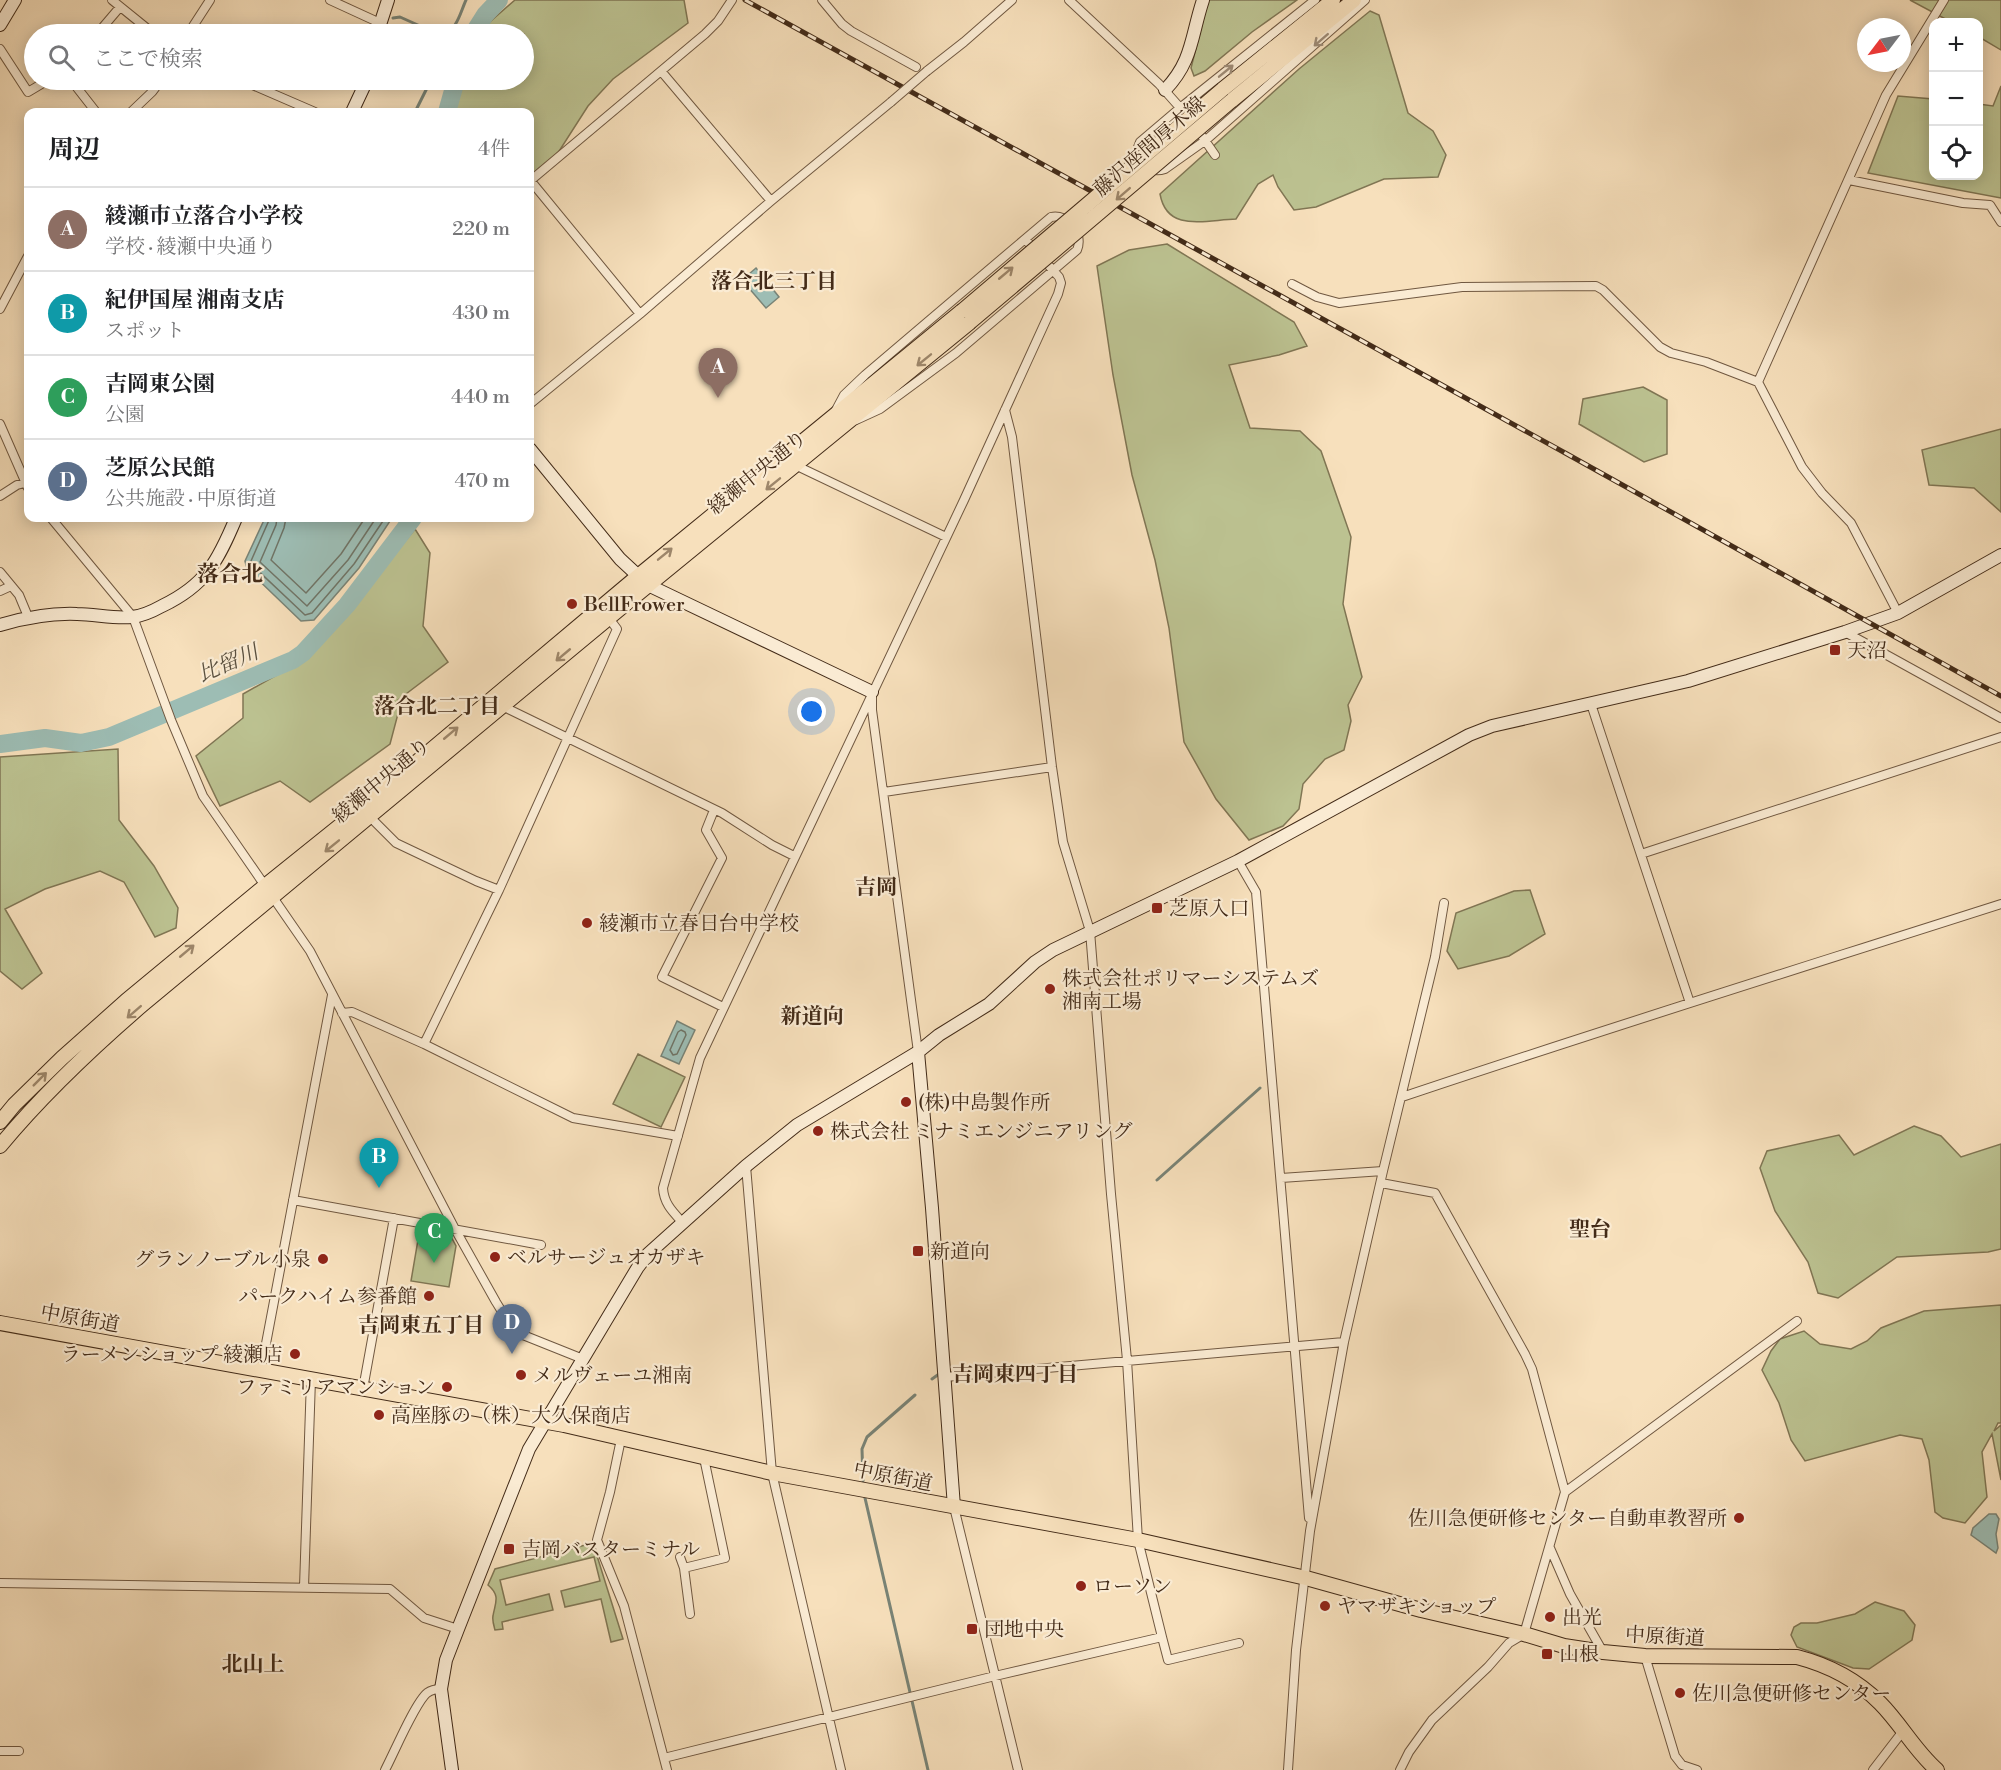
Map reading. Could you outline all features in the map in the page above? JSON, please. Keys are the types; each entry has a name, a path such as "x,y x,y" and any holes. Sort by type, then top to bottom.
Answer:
{"main road":[{"name":"藤沢座間厚木線","path":"962,311 1222,90 1333,0"},
{"name":"藤沢座間厚木線","path":"969,324 1231,101 1354,0"},
{"name":"綾瀬中央通り","path":"0,1122 62,1058 126,1001 369,816 608,618 643,581 833,416 962,311"},
{"name":"綾瀬中央通り","path":"5,1146 45,1094 82,1057 362,808 643,581 797,465 969,324"},
{"name":"中原街道","path":"0,1323 545,1422 772,1473 1138,1540 1306,1578 1564,1646 1645,1656 1778,1657 1815,1668 1858,1692 1903,1731 1937,1770"}],"street":[{"path":"112,0 141,24"},
{"path":"194,24 210,0"},
{"path":"330,0 371,24"},
{"path":"381,24 388,0"},
{"path":"534,178 705,34 732,0"},
{"path":"822,0 842,24 916,67"},
{"path":"534,401 1012,0"},
{"path":"1069,0 1165,90 1206,140 1215,155"},
{"path":"1165,90 1178,76 1188,57 1203,0"},
{"path":"1314,0 1140,142 1137,155 1142,165 1157,172 1165,169 1206,140 1365,0"},
{"path":"1758,382 1886,95 1944,0"},
{"path":"0,26 12,1"},
{"path":"106,24 120,8"},
{"path":"0,49 24,86"},
{"path":"661,71 771,201"},
{"path":"79,90 93,108"},
{"path":"135,108 154,90"},
{"path":"265,90 306,108"},
{"path":"354,108 362,90"},
{"path":"1849,180 1990,205 2001,222"},
{"path":"534,186 640,314"},
{"path":"833,416 844,395 894,349 1051,218 1056,216 1065,218 1080,237 1077,250 956,353 880,409 845,425"},
{"path":"683,1223 668,1206 663,1188 700,1058 1058,294 1060,283 1054,270 1025,239"},
{"path":"0,309 24,264"},
{"path":"1292,284 1317,297 1340,303 1462,287 1596,286 1613,298 1660,347 1671,353 1706,362 1758,382 1802,467 1822,493 1851,522 1898,613"},
{"path":"1005,410 1012,437 1063,842 1090,931 1127,1360 1138,1540 1168,1660 1239,1643"},
{"path":"0,424 24,475"},
{"path":"534,454 620,559 643,581 872,692"},
{"path":"797,465 946,537"},
{"path":"0,496 16,485 24,484"},
{"path":"54,522 133,617 171,720 203,796 310,951 455,1229 507,1320 523,1335 583,1359"},
{"path":"0,625 69,614 133,617 166,604 202,580 221,551 234,522"},
{"path":"452,1770 441,1689 446,1660 510,1494 530,1449 638,1267 656,1246 796,1125 918,1052 939,1035 989,1004 1035,962 1053,950 1238,861 1469,735 1492,726 1688,681 1845,632 1898,613 2001,555"},
{"path":"0,572 19,595 29,619"},
{"path":"0,591 11,586"},
{"path":"424,1044 499,890 617,629 608,618"},
{"path":"1845,632 2001,718"},
{"path":"872,692 872,710 918,1052 954,1507 1018,1770"},
{"path":"1591,704 1690,1003"},
{"path":"502,706 722,813 772,845 794,856"},
{"path":"1641,854 2001,736"},
{"path":"884,792 1052,767"},
{"path":"714,810 706,830 722,858 662,977 723,1007"},
{"path":"369,816 396,843 499,890"},
{"path":"1238,861 1256,892 1310,1531"},
{"path":"1288,1770 1296,1650 1310,1531 1344,1342 1435,957 1444,903"},
{"path":"1402,1097 1569,1040 2001,904"},
{"path":"261,1370 332,994"},
{"path":"342,1013 352,1012 424,1044 573,1118 678,1136"},
{"path":"746,1166 772,1473 841,1770"},
{"path":"1281,1179 1383,1171"},
{"path":"1381,1183 1435,1193 1526,1354 1565,1492 1524,1634 1509,1643 1488,1667 1432,1720 1409,1752 1400,1770"},
{"path":"294,1200 541,1245"},
{"path":"363,1389 394,1218"},
{"path":"1565,1492 1797,1321"},
{"path":"945,1377 1344,1342"},
{"path":"304,1587 311,1379"},
{"path":"621,1439 597,1540 624,1606 667,1770"},
{"path":"684,1568 725,1558 704,1458"},
{"path":"1550,1547 1570,1594 1603,1652"},
{"path":"680,1557 684,1568 690,1614"},
{"path":"0,1582 390,1589 424,1617 458,1629"},
{"path":"664,1758 911,1696 1162,1637"},
{"path":"1645,1656 1675,1756 1682,1765 1697,1770"},
{"path":"385,1770 415,1711 427,1693 441,1689"},
{"path":"1873,1770 1903,1731"},
{"path":"0,1751 19,1751"}],"green space":[{"path":"515,0 684,0 688,23 613,79 588,106 556,156 534,176 534,108 454,108 461,90 534,90 534,24 487,24"},
{"path":"1208,0 1297,0 1252,32 1205,71 1194,76 1191,68"},
{"path":"1910,0 2001,0 2001,50 1983,39 1983,18 1944,18"},
{"path":"1370,11 1379,15 1408,113 1433,131 1446,155 1438,177 1384,179 1316,207 1294,210 1278,187 1273,175 1258,184 1236,219 1189,222 1170,214 1160,194 1299,69"},
{"path":"2001,86 2001,198 1868,173 1898,96 1929,99 1929,180 1983,180 1983,105 1993,106"},
{"path":"1167,244 1294,322 1307,346 1279,355 1229,365 1250,428 1300,431 1321,451 1351,537 1343,604 1362,677 1348,705 1351,721 1344,750 1325,759 1303,784 1299,809 1283,826 1249,840 1216,799 1184,742 1169,628 1155,560 1132,475 1113,375 1097,266 1129,250"},
{"path":"1643,387 1667,400 1667,454 1644,462 1579,424 1583,399"},
{"path":"2001,429 2001,512 1974,488 1929,485 1922,450"},
{"path":"415,529 430,553 423,626 448,662 398,700 399,710 390,744 310,802 280,781 220,806 196,756 243,718 243,694 309,657"},
{"path":"118,749 119,820 154,866 178,908 176,928 155,937 124,882 100,871 45,889 5,909 42,973 22,989 0,971 0,757"},
{"path":"1530,890 1545,934 1509,956 1458,969 1447,951 1456,913 1514,891"},
{"path":"638,1054 685,1077 661,1127 613,1104"},
{"path":"1914,1126 1941,1136 1961,1157 2001,1144 2001,1249 1988,1252 1897,1257 1838,1298 1818,1293 1808,1262 1775,1211 1760,1168 1767,1151 1839,1135 1854,1155"},
{"path":"420,1228 449,1233 456,1246 449,1287 411,1281"},
{"path":"2001,1305 2001,1423 1998,1423 1994,1431 2001,1425 2001,1480 1992,1434 1982,1452 1987,1497 1965,1523 1943,1518 1935,1512 1929,1460 1922,1439 1900,1435 1805,1461 1791,1440 1779,1403 1762,1370 1780,1339 1804,1331 1820,1344 1851,1349 1867,1341 1881,1328 1924,1311"},
{"path":"593,1543 623,1639 611,1642 601,1599 565,1607 561,1591 600,1581 594,1557 500,1580 506,1605 549,1594 553,1610 502,1622 503,1629 495,1630 493,1618 496,1596 488,1585 495,1569"},
{"path":"1875,1602 1904,1611 1915,1625 1912,1640 1869,1669 1853,1668 1797,1647 1791,1635 1794,1627 1801,1623 1817,1623 1855,1614"}],"water":[{"path":"756,268 779,297 766,308 742,280"},
{"path":"263,522 389,522 359,568 314,620 301,621 247,569 245,561"},
{"path":"677,1021 695,1030 679,1064 661,1056"},
{"path":"1989,1514 1996,1514 1999,1519 1996,1553 1971,1535 1973,1528"}],"waterway":[{"path":"456,24 466,0"},
{"name":"比留川","path":"479,24 499,0"},
{"path":"393,18 400,17 416,24"},
{"path":"417,108 426,90"},
{"name":"比留川","path":"448,108 453,90"},
{"name":"比留川","path":"0,744 45,738 81,743 109,737 293,660 303,653 347,605 410,522"},
{"path":"1157,1180 1260,1088"},
{"path":"932,1379 939,1374"},
{"path":"863,1481 862,1449 867,1437 915,1395"},
{"path":"865,1498 928,1770"}],"railway":[{"path":"745,0 2001,696"}],"place":[{"name":"綾瀬市立落合小学校","path":"718,398"},
{"name":"BellFrower","path":"572,604"},
{"name":"天沼","path":"1835,650"},
{"name":"芝原入口","path":"1157,908"},
{"name":"綾瀬市立春日台中学校","path":"587,923"},
{"name":"株式会社ポリマーシステムズ 湘南工場","path":"1050,989"},
{"name":"(株)中島製作所","path":"906,1102"},
{"name":"株式会社 ミナミエンジニアリング","path":"818,1131"},
{"name":"紀伊国屋 湘南支店","path":"379,1188"},
{"name":"新道向","path":"918,1251"},
{"name":"ベルサージュオカザキ","path":"495,1257"},
{"name":"グランノーブル小泉","path":"323,1259"},
{"name":"吉岡東公園","path":"434,1263"},
{"name":"パークハイム参番館","path":"429,1296"},
{"name":"ラーメンショップ 綾瀬店","path":"295,1354"},
{"name":"芝原公民館","path":"512,1354"},
{"name":"メルヴェーユ湘南","path":"521,1375"},
{"name":"ファミリアマンション","path":"447,1387"},
{"name":"高座豚の（株）大久保商店","path":"379,1415"},
{"name":"佐川急便研修センター自動車教習所","path":"1739,1518"},
{"name":"吉岡バスターミナル","path":"509,1549"},
{"name":"ローソン","path":"1081,1586"},
{"name":"ヤマザキショップ","path":"1325,1606"},
{"name":"出光","path":"1550,1617"},
{"name":"団地中央","path":"972,1629"},
{"name":"山根","path":"1547,1654"},
{"name":"佐川急便研修センター","path":"1680,1693"}],"district":[{"name":"落合北三丁目","path":"774,281"},
{"name":"落合北","path":"230,573"},
{"name":"落合北二丁目","path":"437,706"},
{"name":"吉岡","path":"876,887"},
{"name":"新道向","path":"812,1016"},
{"name":"聖台","path":"1590,1229"},
{"name":"吉岡東五丁目","path":"421,1325"},
{"name":"吉岡東四丁目","path":"1015,1374"},
{"name":"北山上","path":"253,1664"}]}
